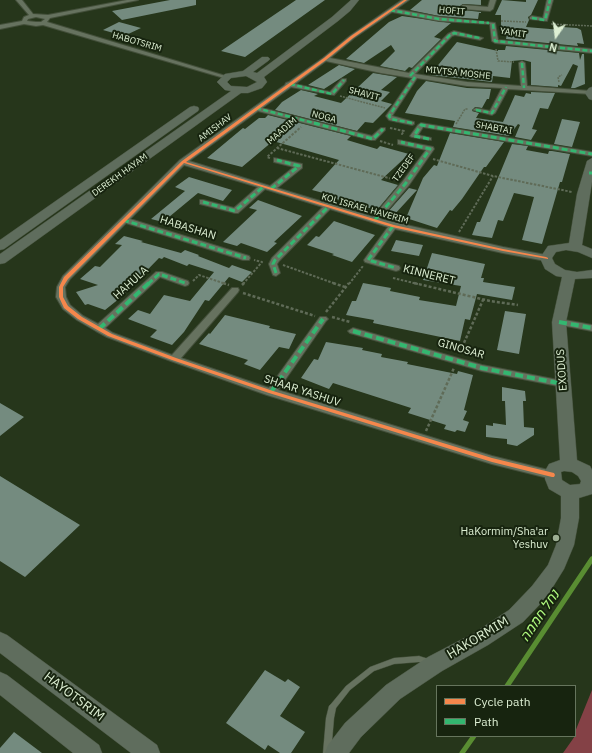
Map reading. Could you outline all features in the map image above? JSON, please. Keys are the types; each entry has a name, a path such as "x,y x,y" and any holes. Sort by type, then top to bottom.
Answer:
{"street":[{"path":"19,0 32,16"},
{"path":"0,27 24,22 24,19 32,16 48,17 135,0"},
{"path":"258,77 335,19 355,0"},
{"name":"AMISHAV","path":"60,297 61,287 66,278 183,162 352,37 406,0"},
{"path":"462,7 490,9 494,0"},
{"path":"532,18 545,20 550,0"},
{"name":"HOFIT","path":"390,10 439,19 491,23"},
{"path":"43,23 48,21 48,17"},
{"name":"HABOTSRIM","path":"24,22 32,24 43,23 226,82"},
{"name":"YAMIT","path":"491,23 495,41 592,51"},
{"path":"412,123 391,119 389,116 412,76 450,35 454,33 480,38"},
{"path":"246,74 270,56"},
{"name":"MIVTSA MOSHE","path":"325,58 412,76 506,87 591,93"},
{"path":"522,63 524,88"},
{"path":"233,74 246,74 258,77 262,82 259,86 248,90 239,90 226,82 233,74"},
{"name":"SHAVIT","path":"288,84 332,94 344,80"},
{"name":"DEREKH HAYAM","path":"0,246 226,82"},
{"name":"SHABTAI","path":"476,110 492,113 506,87"},
{"name":"DEREKH HAYAM","path":"0,260 239,90"},
{"name":"NOGA","path":"256,108 373,139 383,129"},
{"name":"SHABTAI","path":"414,136 421,125 592,154"},
{"path":"414,136 429,139"},
{"name":"TZEDEF","path":"374,221 406,183 430,148 402,142"},
{"name":"MAADIM","path":"267,188 298,166 277,160"},
{"path":"575,247 583,194 590,173 592,161"},
{"name":"KOL ISRAEL HAVERIM","path":"183,162 374,221 454,240 546,258"},
{"path":"203,202 235,211 267,188"},
{"path":"276,273 272,264 275,260 328,207"},
{"name":"HABASHAN","path":"123,220 246,258"},
{"path":"368,260 393,226"},
{"path":"592,254 575,247 566,246 552,249 546,258 547,262 555,270 569,275 586,276 592,274"},
{"name":"KINNERET","path":"368,260 396,268"},
{"name":"HAHULA","path":"99,328 159,274 185,283"},
{"name":"EXODUS","path":"569,275 559,322 569,465"},
{"path":"174,359 237,289"},
{"name":"SHAAR YASHUV","path":"60,297 66,307 80,318 110,335 174,359 271,392 422,439 492,460 552,475"},
{"path":"271,392 323,319"},
{"path":"559,322 592,328"},
{"name":"GINOSAR","path":"353,331 482,368 563,384"},
{"path":"569,465 584,471 591,481 582,491 570,492 559,487 553,479 552,475 555,468 569,465"},
{"name":"HAKORMIM","path":"336,753 353,730 393,692 434,664 481,639 516,616 539,592 555,569 565,545 570,518 570,492"},
{"name":"HAYOTSRIM","path":"0,641 149,753"},
{"path":"1,683 91,753"}],"lane":[{"path":"327,753 330,718 333,706 348,688 372,669 394,661 419,659 434,664"}],"path":[{"path":"495,41 498,61 522,63"},
{"path":"453,130 465,108 476,110"},
{"path":"383,129 385,127 404,131 402,134 414,136"},
{"path":"277,148 406,183"},
{"path":"425,156 493,176 583,194"},
{"path":"454,240 493,176"},
{"path":"237,289 262,262 246,258"},
{"path":"353,331 357,324 324,315 368,260"},
{"path":"284,265 345,287"},
{"path":"185,283 190,285 200,275 323,319"},
{"path":"422,439 483,300"}],"shaded area":[{"path":"592,690 592,753 563,753 574,737 576,737 576,730"}],"building":[{"path":"170,0 196,0 196,5 122,20 112,11"},
{"path":"296,0 325,0 245,57 221,51"},
{"path":"422,0 481,0 481,5 463,4 459,7 463,10 481,13 479,13 478,19 439,16 410,10"},
{"path":"502,0 526,2 526,0 538,0 531,15 528,17 529,20 526,27 562,30 562,27 577,28 581,30 584,44 577,43 578,46 506,39 508,29 501,28 501,15 495,15"},
{"path":"402,16 451,23 434,37 441,39 412,68 409,67 405,71 380,66 395,51 391,45 364,63 346,59 389,22"},
{"path":"119,22 141,28 124,36 103,30"},
{"path":"457,42 498,51 505,50 506,46 579,53 580,60 582,54 584,54 585,84 571,88 578,66 573,64 561,86 531,85 531,62 523,60 512,61 510,78 493,76 492,82 430,75"},
{"path":"339,65 355,69 324,89 308,85"},
{"path":"373,73 397,77 381,90 390,92 381,101 392,104 373,123 365,122 357,131 275,110 282,102 301,90 318,94 314,96 341,103"},
{"path":"426,81 467,88 491,89 489,99 487,99 482,108 475,107 472,111 479,113 476,118 503,122 515,95 524,97 526,93 531,94 531,92 555,93 548,109 540,108 532,129 537,130 531,140 515,137 520,125 518,124 509,136 453,127 455,121 405,113 417,91"},
{"path":"268,115 351,136 347,140 377,149 380,146 409,154 381,180 398,185 377,210 329,197 331,195 312,190 339,160 273,141 242,167 207,158 243,128 245,129 259,118 265,118"},
{"path":"562,119 580,122 572,147 554,144"},
{"path":"450,133 504,142 486,167 484,167 462,199 452,211 450,210 437,228 406,218 423,178 434,165 437,166"},
{"path":"512,144 528,146 526,150 548,154 549,151 552,151 570,154 562,182 560,182 542,244 522,240 534,197 514,193 503,221 498,220 492,238 472,235 477,222 480,222"},
{"path":"189,177 232,190 223,201 198,193 163,222 151,219 185,191 175,187"},
{"path":"409,188 417,190 394,215 387,213"},
{"path":"258,200 302,216 274,242 277,243 267,252 241,243 237,246 223,242 257,210 249,208"},
{"path":"334,221 375,235 352,262 307,245 316,236 319,237"},
{"path":"124,236 181,253 185,250 229,268 232,265 252,272 242,282 229,277 209,301 205,300 184,332 172,345 150,337 157,330 128,319 138,310 150,314 164,295 190,301 214,272 189,264 187,266 164,257 162,259 159,258 120,298 105,310 88,304 85,305 76,292 98,285 80,279 95,266 100,267 122,245 115,244"},
{"path":"396,240 423,245 419,256 391,251"},
{"path":"432,253 485,264 481,278 484,278 483,282 515,287 512,300 477,294 470,320 465,319 460,341 373,323 374,320 346,315 352,301 356,301 363,283 391,288 390,291 420,297 419,300 456,306 461,286 423,280"},
{"path":"505,311 526,314 519,354 497,350"},
{"path":"225,315 296,334 289,349 279,347 260,370 244,364 248,360 199,344 209,333 210,334"},
{"path":"326,342 363,348 362,350 382,354 381,357 408,362 407,364 457,374 458,371 473,375 464,410 467,411 463,420 469,422 465,432 457,430 455,432 444,429 446,425 408,413 411,408 333,383 329,389 301,378 314,359 318,360"},
{"path":"502,387 525,391 526,401 523,401 524,427 534,428 534,435 517,446 507,444 507,439 486,437 486,425 493,426 493,423 506,425 505,401 502,401"},
{"path":"0,403 24,417 0,436"},
{"path":"0,476 80,525 25,577 0,561"},
{"path":"265,670 285,682 288,679 300,687 280,716 305,732 291,753 280,753 268,745 265,750 226,723"},
{"path":"14,732 42,753 0,753 0,748"}],"waterway":[{"name":"נחל חממה","path":"508,685 592,559"},
{"name":"נחל חממה","path":"462,753 473,737"}],"marked path":[{"path":"532,18 545,20 550,0"},
{"path":"390,10 439,19 489,23"},
{"path":"493,24 495,41 592,51"},
{"path":"410,76 450,35 454,33 480,38"},
{"path":"522,63 524,88"},
{"path":"412,123 391,119 389,116 415,77"},
{"path":"290,84 332,94 344,80"},
{"path":"476,110 492,113 506,87"},
{"path":"256,108 373,139 383,129"},
{"path":"429,139 414,136 421,125 592,154"},
{"path":"374,221 406,183 430,149 401,142"},
{"path":"271,189 299,166 277,160"},
{"path":"203,202 235,211 263,187"},
{"path":"276,273 273,264 275,260 328,207"},
{"path":"123,220 246,258"},
{"path":"393,226 368,260 396,268"},
{"path":"99,329 159,274 185,283"},
{"path":"271,392 323,319"},
{"path":"559,322 592,328"},
{"path":"353,331 482,368 563,384"}],"cycle path":[{"path":"406,0 352,37 325,59 183,162 66,278 61,287 61,297 66,307 80,318 110,335 174,359 271,392 492,460 552,475"},
{"path":"183,162 393,226 546,258"}],"place":[{"name":"HaKormim/Sha'ar Yeshuv","path":"556,538"}]}
